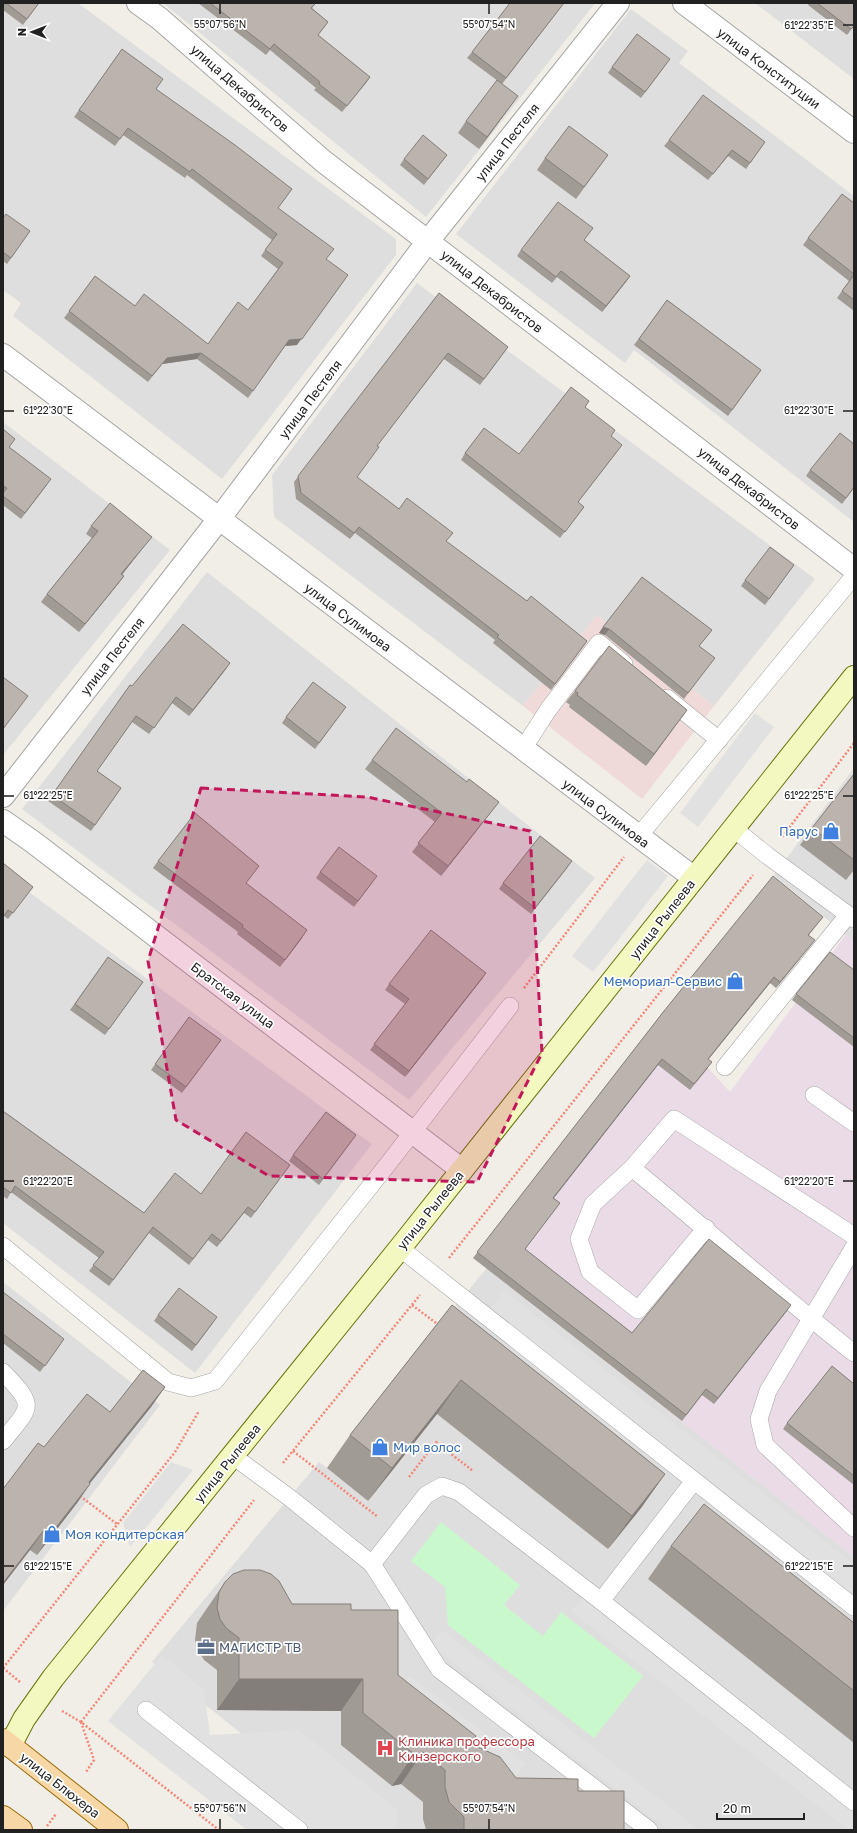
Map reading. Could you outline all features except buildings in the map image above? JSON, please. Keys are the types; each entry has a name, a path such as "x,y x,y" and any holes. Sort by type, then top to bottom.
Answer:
{"main road":[{"name":"улица Блюхера","path":"5,1747 117,1830"},
{"path":"3,1817 21,1830"}],"street":[{"name":"улица Декабристов","path":"138,3 160,18 323,161 854,569"},
{"name":"улица Пестеля","path":"3,796 219,519 428,241 618,3"},
{"name":"улица Конституции","path":"684,3 854,132"},
{"name":"улица Сулимова","path":"3,355 694,878"},
{"name":"улица Рылеева","path":"5,1747 54,1678 400,1248 854,677"},
{"name":"Братская улица","path":"3,821 40,846 462,1170"}],"lane":[{"path":"638,837 854,576"},
{"path":"523,750 548,710 599,643 635,672"},
{"path":"653,687 719,740"},
{"path":"725,1067 830,935 851,917 768,856 733,828"},
{"path":"3,1246 168,1382 191,1388 215,1380 414,1132 510,1006"},
{"path":"814,1094 854,1123"},
{"path":"706,1228 638,1310 590,1272 579,1238 593,1204 632,1168 674,1119 854,1236"},
{"path":"632,1168 706,1228 811,1320 854,1353"},
{"path":"854,1247 768,1390 759,1419 765,1445 854,1528"},
{"path":"400,1248 854,1607"},
{"path":"3,1372 22,1393 27,1402 25,1412 3,1441"},
{"path":"233,1456 372,1564 439,1669 649,1830"},
{"path":"601,1601 694,1481"},
{"path":"372,1564 426,1495 442,1486 459,1492 601,1601 854,1802"},
{"path":"146,1710 300,1830"}],"path":[{"path":"219,1830 81,1722 268,1482 435,1276 768,856 854,743"},
{"path":"510,1006 638,837"},
{"path":"412,1304 445,1330"},
{"path":"3,1668 174,1452 195,1418 215,1380"},
{"path":"76,1492 117,1524"}],"highlighted area":[{"path":"201,788 367,797 530,831 542,1053 477,1182 269,1176 176,1120 148,961"}],"shaded area":[{"path":"3,3 78,3 396,239 396,255 222,479 13,316 21,303 3,290"},
{"path":"163,3 595,3 426,217"},
{"path":"755,3 854,3 854,79"},
{"path":"631,9 688,51 679,63 854,196 854,522 634,350 625,363 456,234"},
{"path":"417,283 815,579 714,706 597,615 523,706 274,517 272,475"},
{"path":"3,422 170,550 3,755"},
{"path":"207,572 595,878 409,1100 22,809"},
{"path":"597,615 714,706 642,799 523,706"},
{"path":"755,713 774,727 698,827 680,813"},
{"path":"854,768 854,942 774,875"},
{"path":"647,860 668,876 593,972 572,956"},
{"path":"3,873 372,1144 195,1373 3,1223"},
{"path":"846,934 854,942 854,1557 487,1268 654,1026 708,1068 730,1092"},
{"path":"487,1268 854,1557 854,1830 361,1830 152,1662 319,1462 327,1468 439,1325"},
{"path":"3,1282 160,1405 3,1611"},
{"path":"504,1291 854,1564 854,1598 488,1311"},
{"path":"171,1462 193,1470 130,1547 123,1523"},
{"path":"583,1596 854,1810 854,1830 848,1830 571,1611"},
{"path":"442,1630 699,1830 669,1830 430,1645"},
{"path":"162,1655 204,1690 210,1735 299,1730 399,1811 395,1830 247,1830 108,1721"},
{"path":"410,1676 525,1764 510,1785 395,1696"}],"green space":[{"path":"441,1522 520,1585 504,1605 543,1636 561,1612 643,1676 594,1738 448,1625 445,1587 411,1561"}],"place":[{"name":"Парус","path":"831,831"},
{"name":"Мемориал-Сервис","path":"735,981"},
{"name":"Мир волос","path":"380,1447"},
{"name":"Моя кондитерская","path":"52,1534"},
{"name":"МАГИСТР ТВ","path":"206,1647"},
{"name":"Клиника профессора Кинзерского","path":"385,1748"}]}
